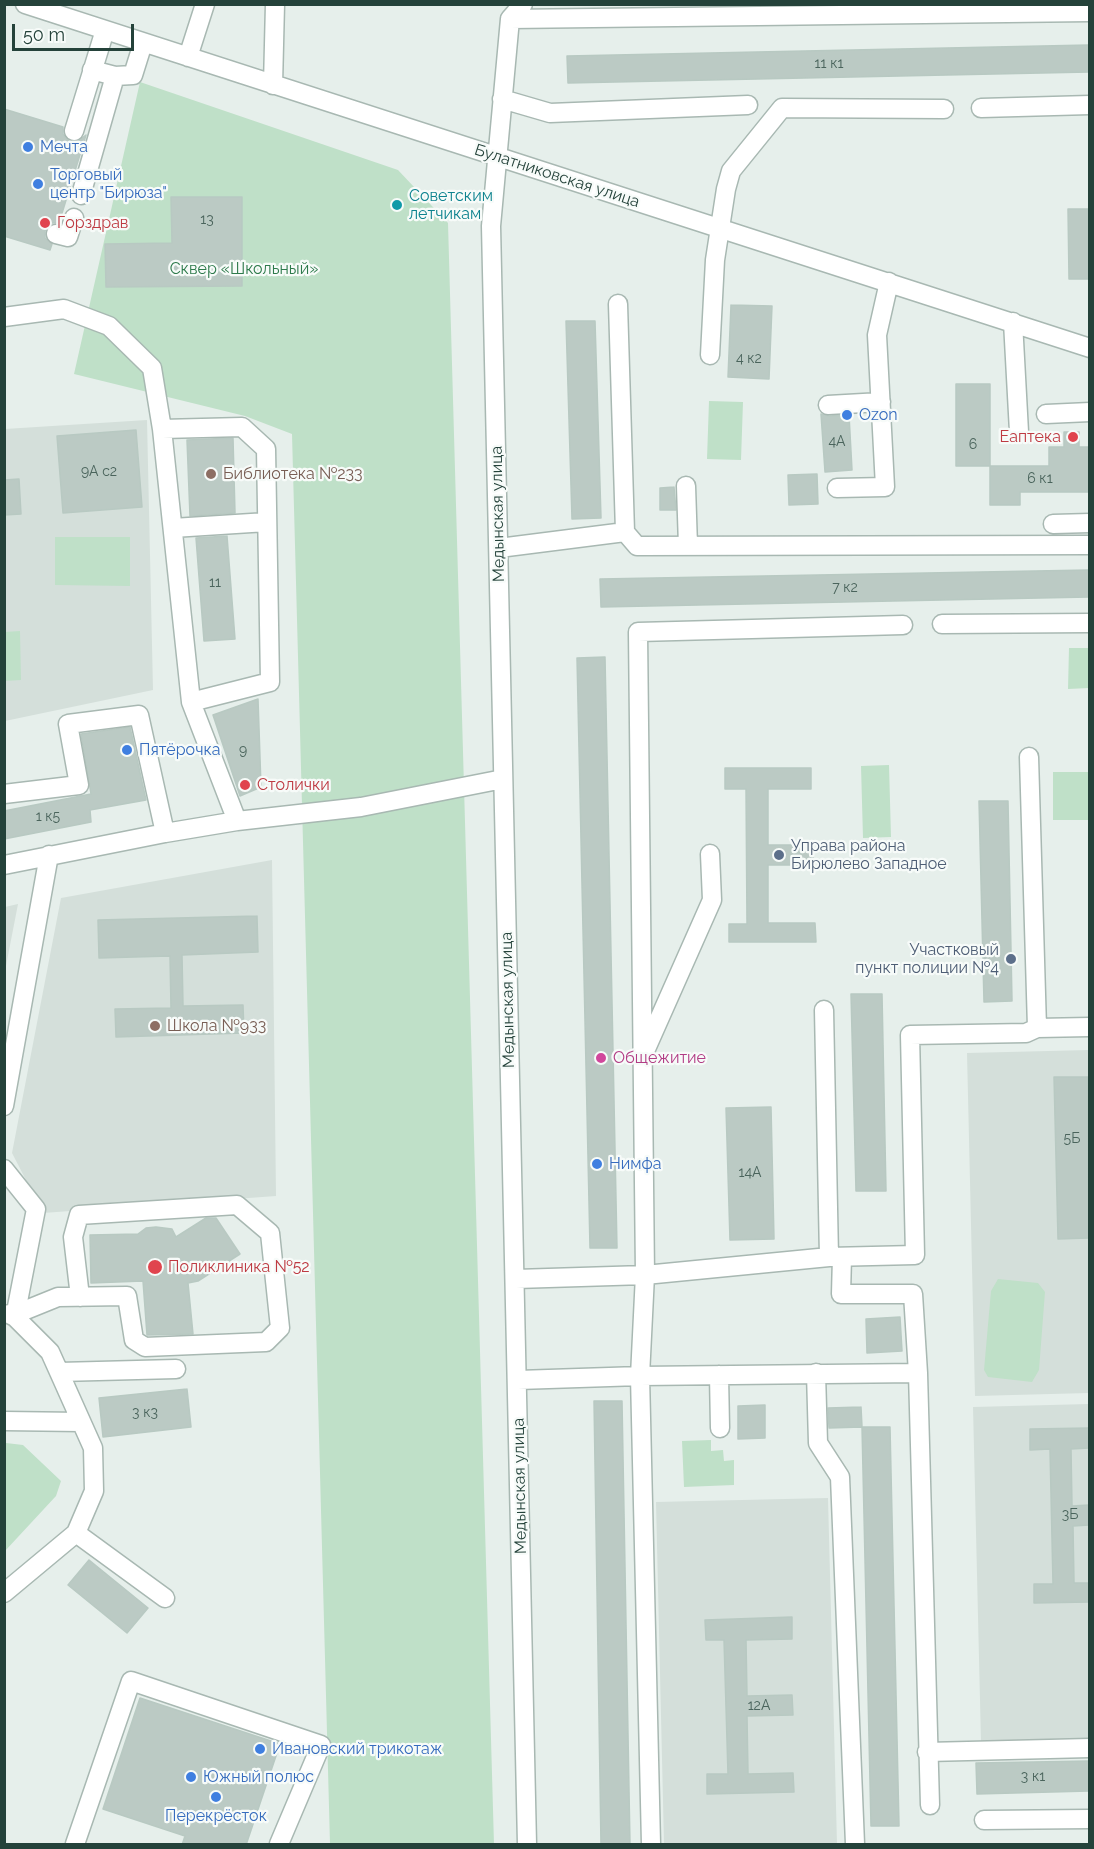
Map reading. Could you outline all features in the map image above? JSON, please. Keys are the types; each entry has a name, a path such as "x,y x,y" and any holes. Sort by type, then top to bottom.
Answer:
{"street":[{"path":"188,57 205,4"},
{"path":"273,85 275,4"},
{"path":"510,19 523,4"},
{"name":"Булатниковская улица","path":"33,6 1089,348"},
{"path":"510,19 1089,12"},
{"name":"Медынская улица","path":"510,19 491,226 527,1845"},
{"path":"74,131 105,30"},
{"path":"92,69 115,76 133,75 143,42"},
{"path":"81,195 115,76"},
{"path":"502,99 555,113 748,105"},
{"path":"981,108 1089,105"},
{"path":"710,355 715,260 731,171 782,108 944,109"},
{"path":"56,234 68,237 74,218"},
{"path":"837,489 885,487 878,335 889,282"},
{"path":"618,304 626,532 637,546 1089,545"},
{"path":"10,313 64,309 109,326 152,368 162,429 191,702 237,821"},
{"path":"1013,322 1019,432"},
{"path":"828,405 880,402"},
{"path":"1046,414 1089,412"},
{"path":"162,429 242,427 266,450 270,682 191,702"},
{"path":"686,486 688,546"},
{"path":"173,528 267,522"},
{"path":"1053,524 1089,524"},
{"path":"499,548 626,532"},
{"path":"942,624 1089,623"},
{"path":"651,1845 640,1376 645,1275 638,632 903,625"},
{"path":"4,794 79,785 68,724 139,715 165,833"},
{"path":"1029,757 1037,1028"},
{"path":"4,865 165,833 237,821 361,807 503,779"},
{"path":"642,1058 712,900 710,854"},
{"path":"4,1106 49,855"},
{"path":"824,1010 835,1257 841,1294 913,1293 918,1373 930,1805"},
{"path":"516,1279 645,1275 835,1257 915,1255 910,1035 1026,1033 1037,1028 1089,1026"},
{"path":"4,1169 36,1209 12,1315"},
{"path":"12,1315 58,1298 127,1296 134,1340 145,1347 266,1342 280,1328 270,1233 237,1205 79,1215 73,1237 80,1297"},
{"path":"4,1593 76,1533 94,1491 93,1448 50,1352 12,1315"},
{"path":"59,1372 176,1370"},
{"path":"816,1373 818,1443 840,1477 855,1845"},
{"path":"518,1380 640,1376 918,1373"},
{"path":"719,1375 720,1428"},
{"path":"4,1421 81,1422"},
{"path":"76,1533 165,1598"},
{"path":"75,1845 130,1681 321,1745 279,1845"},
{"path":"927,1752 1089,1748"},
{"path":"984,1820 1089,1819"}],"shaded area":[{"path":"147,420 153,690 5,721 5,429"},
{"name":"Школа №933","path":"272,860 276,1196 43,1213 12,1153 61,898"},
{"path":"18,904 5,971 5,907"},
{"path":"1089,1050 1089,1393 975,1396 967,1053"},
{"path":"1089,1404 1089,1739 981,1742 973,1407"},
{"path":"828,1498 837,1844 664,1844 656,1502"}],"green space":[{"name":"Сквер «Школьный»","path":"140,82 398,170 448,223 494,1844 330,1844 292,434 245,416 74,374"},
{"path":"709,401 743,402 741,460 707,459"},
{"path":"55,537 130,537 130,586 55,585"},
{"path":"20,631 21,680 5,681 5,632"},
{"path":"1069,648 1089,648 1089,688 1068,689"},
{"path":"889,765 891,837 863,838 861,766"},
{"path":"1053,772 1089,772 1089,820 1053,820"},
{"path":"998,1279 1038,1283 1045,1292 1039,1370 1032,1382 988,1377 984,1370 991,1291"},
{"path":"711,1440 711,1451 723,1450 724,1461 734,1460 734,1485 684,1487 682,1441"},
{"path":"6,1443 23,1445 61,1481 56,1496 5,1551"}],"building":[{"path":"1089,45 1089,72 568,83 567,56"},
{"name":"Торговый центр \"Бирюза\"","path":"4,109 63,127 63,134 70,142 77,142 86,135 59,223 52,223 45,231 45,238 52,244 50,250 4,236"},
{"path":"171,197 242,197 242,286 106,287 105,244 172,243"},
{"path":"1068,209 1089,209 1089,279 1069,279"},
{"path":"731,305 772,306 769,379 728,377"},
{"path":"566,321 595,321 601,518 572,519"},
{"path":"956,384 990,384 990,466 956,466"},
{"path":"821,414 849,415 852,470 825,472"},
{"path":"136,430 142,507 63,513 57,436"},
{"path":"1064,432 1079,432 1079,447 1089,447 1089,492 1020,492 1020,505 990,505 990,466 1049,466 1049,447 1064,447"},
{"name":"Библиотека №233","path":"233,438 235,513 190,516 187,440"},
{"path":"817,474 818,504 789,505 788,475"},
{"path":"19,479 21,514 4,515 4,480"},
{"path":"674,487 676,510 660,510 660,488"},
{"path":"227,536 235,639 204,641 196,538"},
{"path":"1089,570 1089,597 601,607 600,579"},
{"path":"605,657 617,1248 590,1248 577,658"},
{"path":"258,699 261,787 240,796 213,715"},
{"path":"130,727 146,800 90,810 91,822 4,839 4,811 91,794 81,734"},
{"name":"Управа района Бирюлево Западное","path":"725,768 811,768 811,789 768,789 768,845 813,845 813,865 768,865 768,923 815,923 816,942 729,942 729,924 747,924 746,789 725,789"},
{"path":"979,801 1008,801 1012,1001 984,1002"},
{"path":"257,916 258,952 182,955 183,1006 243,1005 244,1033 116,1037 115,1009 171,1008 170,956 99,958 98,920"},
{"path":"851,994 882,994 886,1191 856,1191"},
{"path":"1054,1077 1088,1077 1089,1238 1058,1239"},
{"path":"771,1107 774,1239 730,1240 726,1108"},
{"name":"Поликлиника №52","path":"206,1218 216,1218 240,1254 198,1281 188,1283 193,1334 147,1335 143,1281 91,1283 90,1235 138,1234 146,1228 156,1227 172,1229 176,1237"},
{"path":"900,1317 902,1351 867,1353 866,1319"},
{"path":"187,1389 191,1427 103,1437 99,1398"},
{"path":"594,1401 622,1401 630,1845 601,1845"},
{"path":"765,1405 765,1438 738,1439 738,1406"},
{"path":"861,1407 862,1427 829,1428 828,1408"},
{"path":"862,1427 890,1427 899,1826 871,1826"},
{"path":"1089,1428 1089,1448 1071,1449 1072,1506 1089,1505 1089,1525 1073,1526 1074,1583 1089,1583 1089,1602 1034,1603 1034,1584 1053,1584 1050,1449 1030,1450 1030,1429"},
{"path":"89,1560 148,1608 127,1633 68,1585"},
{"path":"792,1617 792,1639 746,1640 747,1696 792,1695 793,1715 747,1716 748,1774 793,1773 794,1792 707,1794 707,1774 728,1774 724,1640 706,1640 705,1620"},
{"name":"Южный полюс","path":"140,1698 280,1744 246,1845 182,1845 185,1836 103,1809"},
{"path":"1089,1761 1089,1791 977,1794 976,1763"}],"place":[{"name":"Мечта","path":"28,147"},
{"name":"Торговый центр \"Бирюза\"","path":"38,184"},
{"name":"Cоветским летчикам","path":"397,205"},
{"name":"Горздрав","path":"45,223"},
{"name":"Ozon","path":"847,415"},
{"name":"Еаптека","path":"1073,437"},
{"name":"Библиотека №233","path":"211,474"},
{"name":"Пятёрочка","path":"127,750"},
{"name":"Столички","path":"245,785"},
{"name":"Управа района Бирюлево Западное","path":"779,855"},
{"name":"Участковый пункт полиции №4","path":"1011,959"},
{"name":"Школа №933","path":"155,1026"},
{"name":"Общежитие","path":"601,1058"},
{"name":"Нимфа","path":"597,1164"},
{"name":"Поликлиника №52","path":"155,1267"},
{"name":"Ивановский трикотаж","path":"260,1749"},
{"name":"Южный полюс","path":"191,1777"},
{"name":"Перекрёсток","path":"216,1797"}]}
